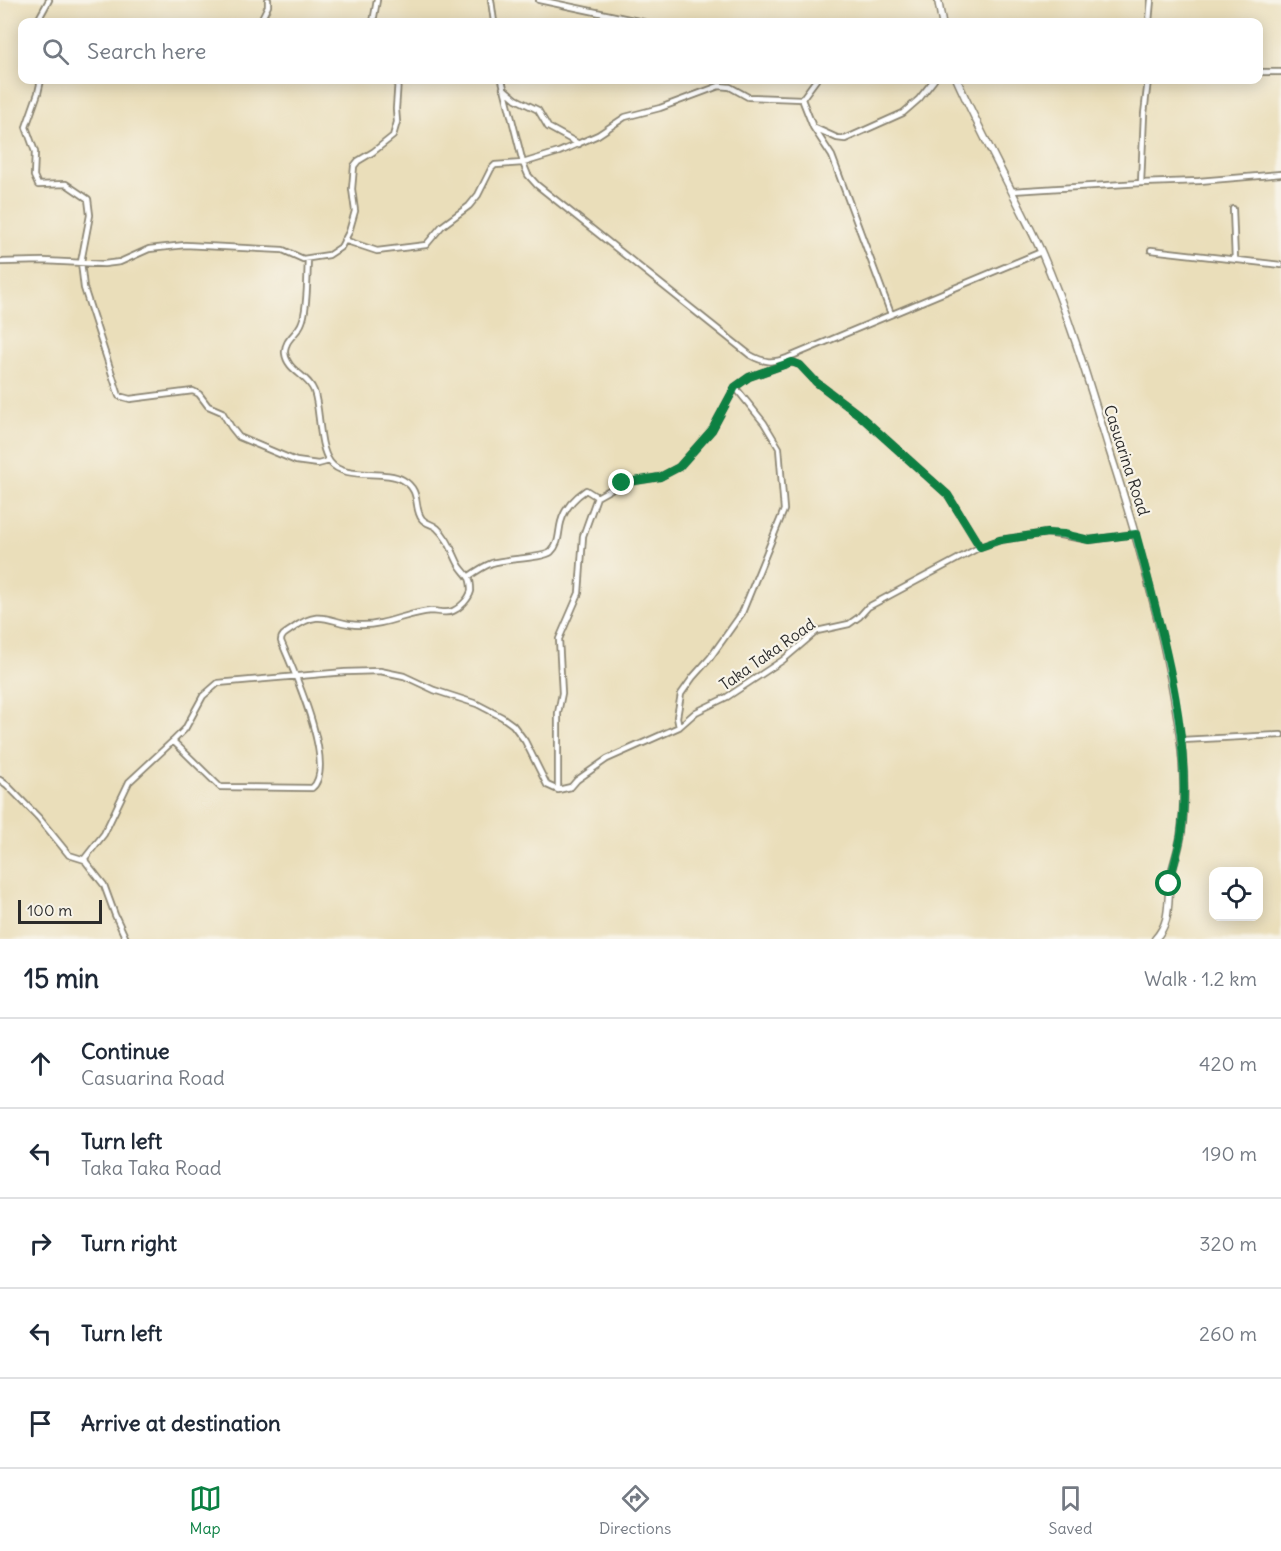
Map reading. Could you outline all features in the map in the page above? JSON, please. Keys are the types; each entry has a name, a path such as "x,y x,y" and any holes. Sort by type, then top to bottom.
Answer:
{"street":[{"path":"39,18 49,0"},
{"path":"262,18 268,6 268,0"},
{"path":"374,18 377,0"},
{"path":"491,0 493,18"},
{"path":"539,0 624,18"},
{"path":"938,0 941,18"},
{"path":"1149,18 1151,0"},
{"path":"1263,72 1281,72"},
{"path":"39,84 26,127 35,152 34,176 39,184 66,184 88,199 90,215 81,262 84,288 119,396 130,399 194,391 199,393 208,406 222,412 239,437 296,461 318,464 329,461"},
{"path":"0,262 94,264 120,262 149,249 185,245 283,250 303,259 329,255 340,247 349,232 355,211 352,182 354,166 358,160 373,152 393,136 397,122 398,84"},
{"path":"502,84 523,163 528,175 537,185 750,355 761,361 780,360 1041,252"},
{"path":"802,99 813,84"},
{"path":"813,128 845,139 903,113 919,99 931,84"},
{"name":"Casuarina Road","path":"959,84 1041,252 1072,332 1136,534 1159,621 1182,740 1183,760 1181,835 1169,884 1168,918 1161,933 1155,939"},
{"path":"1141,183 1148,84"},
{"path":"344,240 378,251 426,245 442,226 466,208 478,195 493,166 523,163 579,144 598,135 625,117 660,108 719,86 730,87 748,97 802,99"},
{"path":"503,88 516,99 538,110 553,131 579,144"},
{"path":"802,99 813,128 832,156 891,314"},
{"path":"1012,191 1281,174"},
{"path":"1233,209 1235,260"},
{"path":"1151,250 1281,265"},
{"path":"173,741 220,787 312,788 316,784 319,772 319,748 297,678 280,638 302,621 327,617 359,626 393,621 406,614 456,610 469,596 471,588 468,577 459,565 445,537 436,527 424,522 420,516 416,496 411,486 401,479 338,469 329,461 314,390 306,378 289,366 285,351 286,344 299,328 304,317 308,259"},
{"path":"780,360 800,365 816,382 858,414 948,495 980,547"},
{"path":"85,860 104,834 129,782 185,729 203,696 218,683 297,678 345,672 380,671 404,676 455,698 491,710 513,725 525,741 547,785 558,790 558,713 562,693 559,639 579,593 583,536 597,497 622,483 660,477 679,467 712,430 735,387 749,377 792,362"},
{"path":"679,727 677,717 681,694 742,613 784,510 779,448 764,423 735,387"},
{"path":"468,577 490,563 544,555 550,552 559,540 561,521 573,499 586,490 597,497"},
{"name":"Taka Taka Road","path":"558,790 571,787 606,759 679,727 696,712 727,697 783,660 817,631 849,624 868,606 980,547 1000,540 1047,533 1064,534 1089,540 1136,534"},
{"path":"1182,740 1281,735"},
{"path":"0,780 39,818 69,855 85,860 104,885 126,939"}],"route":[{"path":"622,483 660,477 679,467 703,443 723,413 729,395 735,387 749,377 792,362 800,365 816,382 858,414 948,495 980,547 1000,540 1047,533 1064,534 1089,540 1136,534 1159,621 1182,740 1181,835 1169,884"}]}
